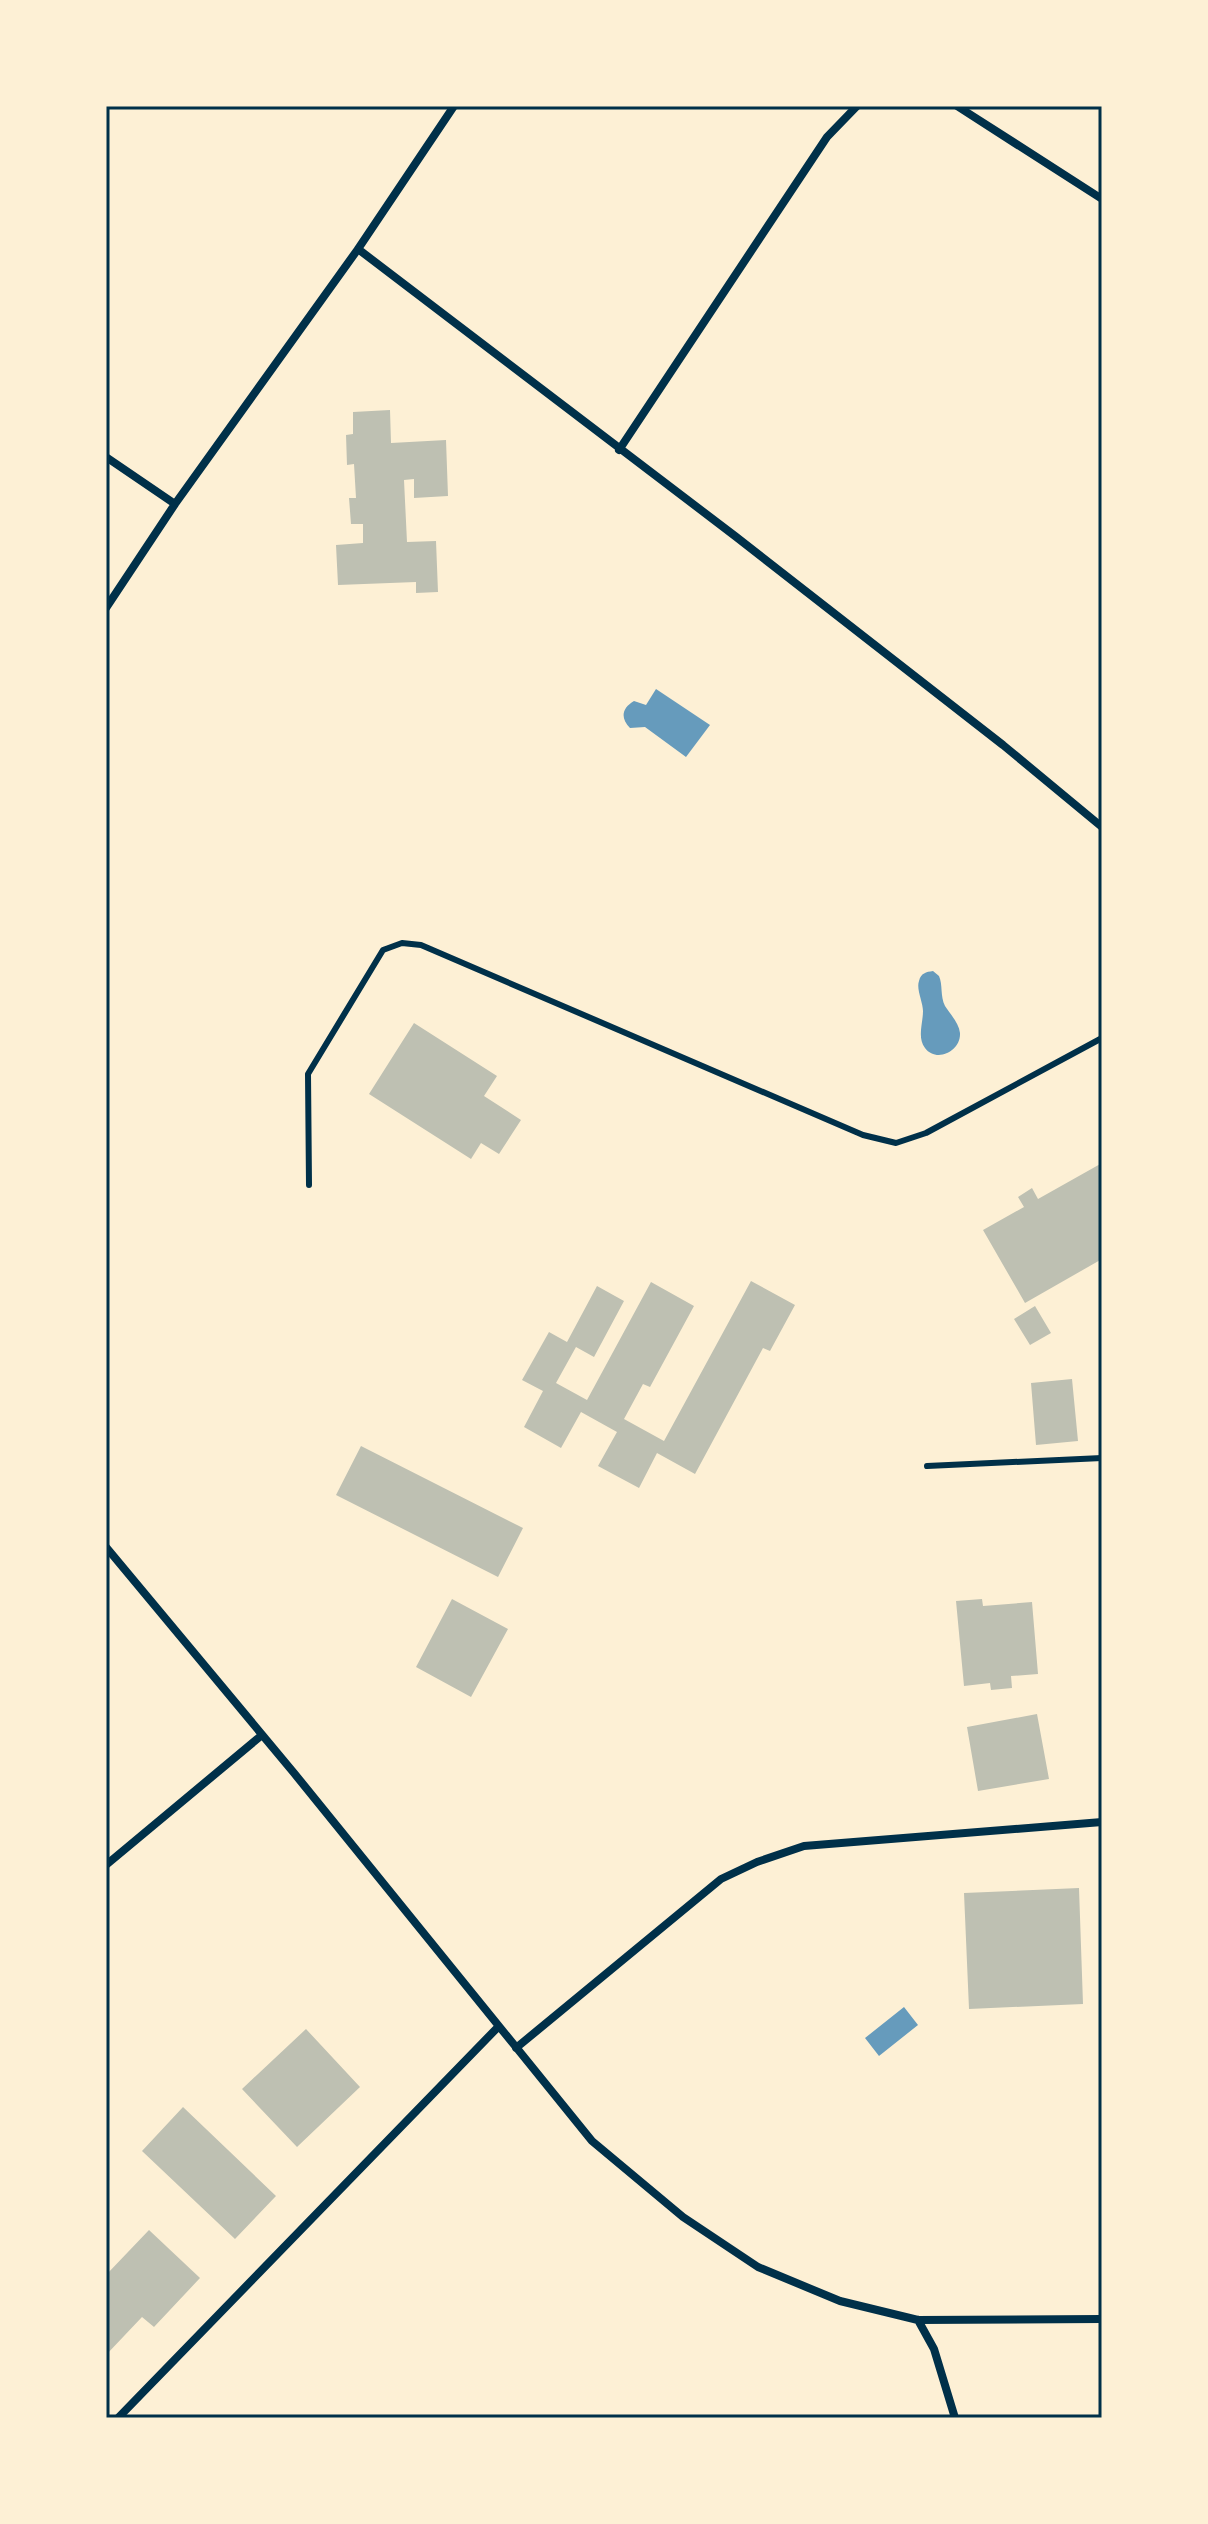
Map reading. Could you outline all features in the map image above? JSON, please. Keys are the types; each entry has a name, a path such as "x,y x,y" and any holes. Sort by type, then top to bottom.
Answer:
{"street":[{"path":"106,608 175,504 358,249 454,106"},
{"path":"619,450 827,137 857,106"},
{"path":"957,106 1102,199"},
{"path":"358,249 735,536 1003,745 1102,827"},
{"path":"106,457 175,504"},
{"path":"106,1547 592,2141 683,2217 758,2267 840,2301 918,2320 1102,2319"},
{"path":"106,1865 262,1735"},
{"path":"516,2048 721,1879 757,1862 804,1846 1102,1822"},
{"path":"118,2418 498,2027"},
{"path":"918,2320 934,2349 955,2418"}],"lane":[{"path":"309,1185 308,1074 383,950 402,943 421,945 863,1135 896,1143 926,1133 1102,1038"},
{"path":"927,1466 1102,1458"}],"water":[{"path":"656,689 710,725 686,757 645,727 630,728 625,721 627,707 634,701 646,705"},
{"path":"933,971 939,976 943,1002 960,1033 952,1050 941,1055 935,1055 925,1048 921,1035 923,1011 918,984 922,975"},
{"path":"904,2007 918,2025 879,2056 865,2038"}],"building":[{"path":"390,410 391,443 446,440 448,496 414,498 414,479 404,480 407,542 436,541 438,592 416,593 416,582 338,585 336,545 363,543 363,524 351,524 349,498 356,498 354,464 347,465 346,435 353,434 353,412"},
{"path":"414,1023 497,1076 484,1096 521,1120 499,1154 481,1143 471,1159 369,1094"},
{"path":"1102,1163 1102,1259 1025,1303 983,1230 1024,1207 1018,1197 1032,1188 1038,1199"},
{"path":"751,1281 795,1305 770,1351 763,1348 695,1474 657,1453 639,1488 598,1466 617,1432 581,1412 561,1448 524,1427 543,1391 522,1380 549,1332 567,1342 597,1286 624,1301 594,1357 576,1347 556,1383 587,1400 651,1282 694,1306 650,1387 643,1384 624,1419 664,1441"},
{"path":"1035,1306 1051,1333 1030,1345 1014,1319"},
{"path":"1072,1379 1078,1441 1036,1445 1031,1383"},
{"path":"361,1446 523,1528 498,1577 336,1495"},
{"path":"452,1599 508,1629 471,1697 416,1667"},
{"path":"982,1599 983,1606 1032,1602 1038,1674 1011,1676 1012,1688 991,1690 990,1683 964,1686 956,1601"},
{"path":"1037,1714 1049,1779 978,1791 967,1727"},
{"path":"1079,1888 1083,2004 969,2009 964,1893"},
{"path":"306,2029 360,2087 297,2147 242,2089"},
{"path":"183,2107 276,2196 235,2239 142,2151"},
{"path":"149,2230 200,2278 154,2327 142,2317 106,2355 106,2275"}]}
